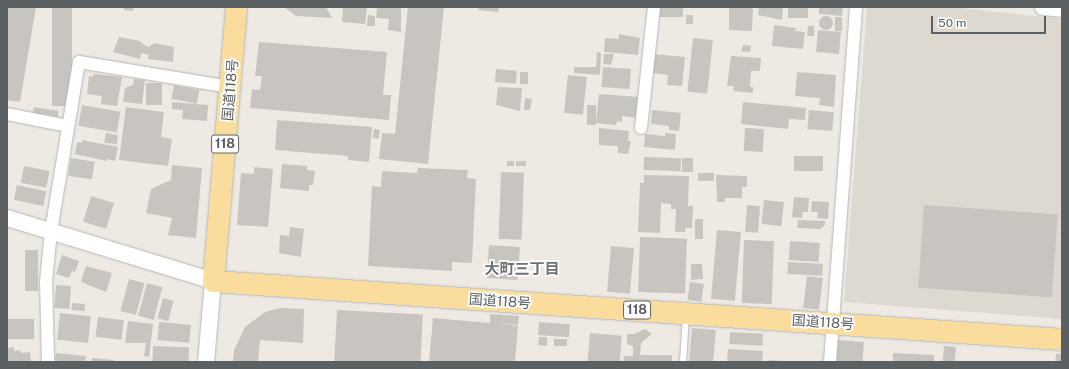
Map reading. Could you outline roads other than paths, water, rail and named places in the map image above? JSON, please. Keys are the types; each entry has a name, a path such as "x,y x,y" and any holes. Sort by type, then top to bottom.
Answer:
{"highway":[{"name":"国道118号","path":"236,7 213,281 1062,339"}],"street":[{"path":"641,128 654,7"},
{"path":"830,362 856,7"},
{"path":"1044,7 1062,9"},
{"path":"48,362 46,282 51,231 79,62 230,87"},
{"path":"7,114 68,126"},
{"path":"7,218 213,281 206,362"}],"lane":[{"path":"683,362 686,314"}],"district":[{"name":"大町三丁目","path":"522,269"}]}
